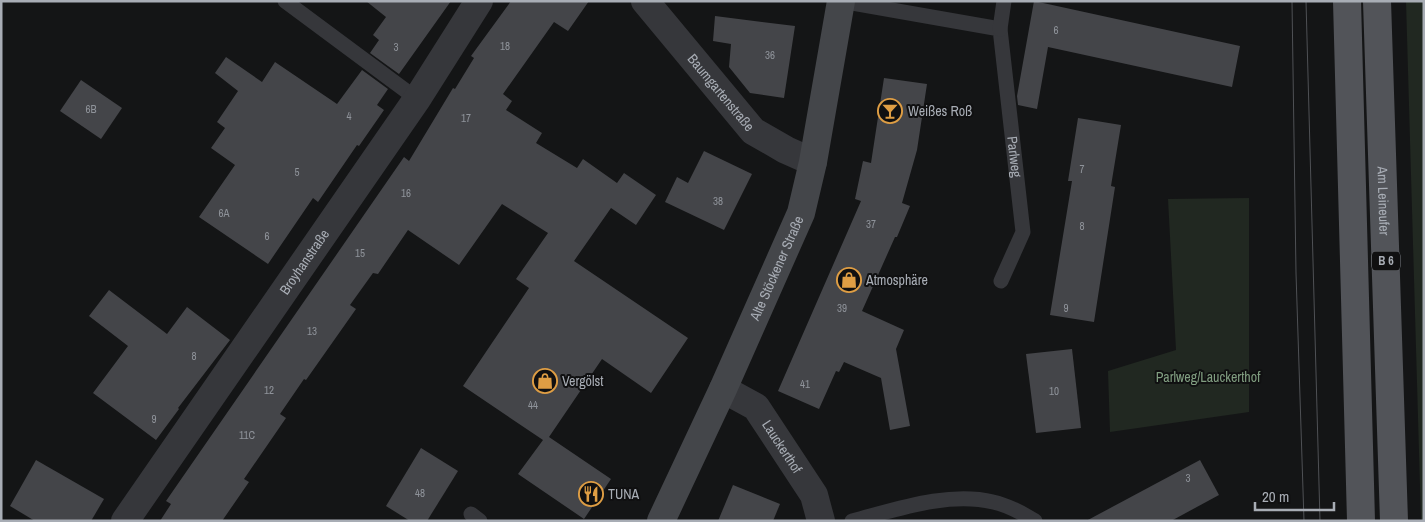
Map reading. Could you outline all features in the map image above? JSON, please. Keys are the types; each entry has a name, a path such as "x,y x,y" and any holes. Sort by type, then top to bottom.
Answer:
{"main road":[{"name":"B 6","path":"1348,1 1361,521"},
{"name":"Am Leineufer","path":"1377,1 1394,521"}],"street":[{"name":"Broyhanstraße","path":"125,521 417,99 479,1"},
{"name":"Baumgartenstraße","path":"646,1 753,131 786,150 813,162"},
{"name":"Alte Stöckener Straße","path":"661,521 801,213 813,162 840,1"},
{"name":"Lauckerthof","path":"722,389 756,407 814,495 821,521"}],"lane":[{"path":"285,1 417,99"},
{"path":"840,1 1000,29"},
{"name":"Parlweg","path":"1001,281 1022,232 1000,29 1004,1"},
{"path":"852,521 914,505 935,501 958,500 991,501 1013,509 1035,521"}],"green space":[{"path":"1406,1 1424,1 1424,521 1421,521"},
{"name":"Parlweg/Lauckerthof","path":"1249,198 1249,412 1110,432 1108,371 1176,350 1168,199"}],"building":[{"path":"366,1 451,1 399,74 370,53 379,40 373,35 386,17"},
{"path":"511,1 589,1 568,31 554,22 503,94 512,101 506,110 542,133 536,143 577,168 583,159 617,183 624,173 656,195 636,225 611,208 574,261 688,338 651,393 602,359 549,437 611,479 584,519 518,474 543,440 463,386 529,288 516,279 548,233 502,204 459,265 408,230 378,274 373,273 350,305 356,309 280,414 286,418 244,479 249,482 222,521 160,521 171,504 166,501 404,157 409,161 453,88 455,89 474,58 471,56"},
{"path":"1034,1 1240,46 1232,87 1048,47 1037,109 1018,105 1017,96"},
{"path":"715,16 795,26 784,98 750,93 729,67 731,44 713,41"},
{"path":"226,57 262,82 275,62 337,104 362,70 388,89 377,105 384,110 359,146 357,145 318,202 313,198 268,264 199,217 235,165 211,148 225,128 217,122 238,91 215,73"},
{"path":"884,78 927,84 917,150 902,203 910,206 862,311 904,330 896,349 910,426 890,430 881,378 844,362 839,372 836,371 819,409 778,391 861,201 855,199 863,161 871,163"},
{"path":"81,80 122,108 101,139 60,111"},
{"path":"1078,118 1121,125 1111,186 1115,187 1094,322 1050,315 1072,181 1068,181"},
{"path":"704,151 752,174 724,230 665,202 677,177 688,183"},
{"path":"109,290 167,334 187,307 230,340 156,440 93,393 128,346 89,316"},
{"path":"1072,349 1081,428 1036,433 1026,354"},
{"path":"421,448 458,471 427,521 410,521 386,506"},
{"path":"36,460 104,499 91,521 35,521 10,506"},
{"path":"1200,460 1219,495 1171,521 1086,521"},
{"path":"733,485 780,504 773,521 718,521"}],"tram line":[{"path":"1292,1 1296,273 1304,521"},
{"path":"1306,1 1320,521"}],"place":[{"name":"Weißes Roß","path":"890,111"},
{"name":"Atmosphäre","path":"849,280"},
{"name":"Vergölst","path":"545,381"},
{"name":"TUNA","path":"591,494"}]}
